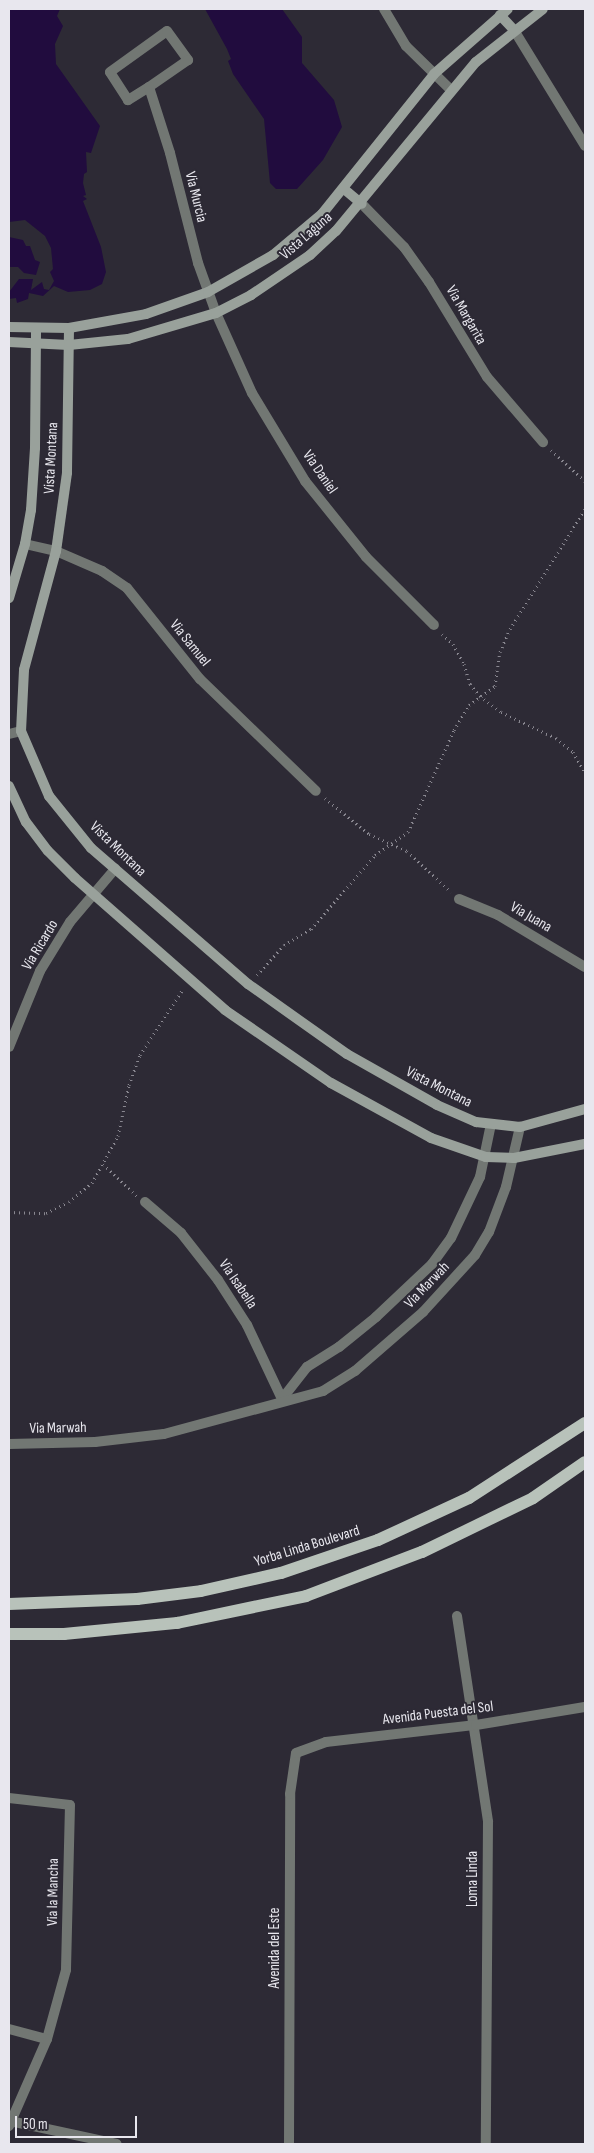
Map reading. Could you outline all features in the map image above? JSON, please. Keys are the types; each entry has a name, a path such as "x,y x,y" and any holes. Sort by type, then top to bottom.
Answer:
{"main road":[{"name":"Yorba Linda Boulevard","path":"9,1604 137,1599 201,1591 281,1573 378,1540 469,1498 585,1423"},
{"path":"9,1634 64,1634 177,1623 306,1596 422,1552 533,1498 585,1462"}],"street":[{"path":"384,9 402,41 450,89"},
{"name":"Vista Laguna","path":"9,342 36,345 128,339 216,313 251,295 310,255 362,204 450,89 476,62 514,30 543,9"},
{"path":"504,12 585,146"},
{"name":"Vista Laguna","path":"9,327 36,329 69,328 146,314 208,292 273,254 322,214 344,189 434,74 504,12"},
{"path":"167,31 188,60 149,87 128,100 110,72 167,31"},
{"name":"Via Murcia","path":"149,87 208,292 216,313"},
{"path":"344,189 362,204"},
{"name":"Via Margarita","path":"362,204 404,247 429,282 487,377 543,442"},
{"name":"Via Daniel","path":"216,313 252,393 305,481 366,557 434,625"},
{"name":"Vista Montana","path":"69,328 67,473 56,551 24,670 21,731 49,796 91,848 115,869 248,984 347,1054 437,1105 476,1122 520,1126 585,1109"},
{"name":"Vista Montana","path":"9,598 25,544 35,448 36,329"},
{"name":"Via Samuel","path":"25,544 56,551 102,571 127,588 200,679 316,791"},
{"path":"9,734 21,731"},
{"path":"9,786 26,822 48,851 93,894 189,980 264,1039 331,1083 431,1138 486,1157 514,1158 585,1144"},
{"name":"Via Ricardo","path":"9,1047 40,971 70,922 115,869"},
{"name":"Via Juana","path":"459,899 498,915 585,967"},
{"name":"Via Marwah","path":"282,1399 307,1367 347,1341 432,1264 467,1211 486,1157 491,1124"},
{"name":"Via Marwah","path":"9,1444 95,1442 164,1434 282,1399 322,1391 355,1371 429,1306 475,1255 489,1232 514,1158 520,1126"},
{"name":"Via Isabella","path":"145,1202 180,1232 223,1287 247,1325 282,1399"},
{"name":"Loma Linda","path":"457,1616 476,1725 488,1822 486,2144"},
{"name":"Avenida Puesta del Sol","path":"296,1753 326,1742 476,1725 585,1707"},
{"name":"Avenida del Este","path":"289,2144 290,1794 296,1753"},
{"name":"Via la Mancha","path":"9,1798 70,1805 66,1970 46,2039"},
{"path":"9,2029 46,2039 10,2124 117,2144"}],"path":[{"path":"543,442 585,481"},
{"path":"248,984 284,945 311,929 374,856 408,832 454,730 469,705 494,686 500,652 510,629 585,509"},
{"path":"434,625 453,644 464,664 470,684 480,696 501,712 556,738 573,752 585,772"},
{"path":"316,791 369,834 407,851 459,899"},
{"path":"9,1211 46,1213 69,1202 92,1184 118,1136 129,1085 140,1055 189,980"},
{"path":"103,1164 145,1202"}],"shaded area":[{"path":"9,9 60,9 57,16 63,26 55,44 56,64 100,126 91,153 86,152 87,172 84,174 83,183 86,195 83,196 87,199 83,201 101,247 106,272 102,284 90,290 68,292 54,286 43,296 29,293 28,299 17,303 16,298 9,299 9,292 19,279 33,279 31,290 42,282 44,289 49,290 54,281 50,272 53,269 51,248 45,236 25,220 9,222"},
{"path":"205,9 282,9 302,37 302,63 334,100 342,127 323,160 297,189 276,189 270,183 264,119 233,74 228,61 231,59 227,49"},
{"path":"9,237 23,240 26,246 30,246 35,260 40,262 36,275 24,273 18,267 9,267"}]}
